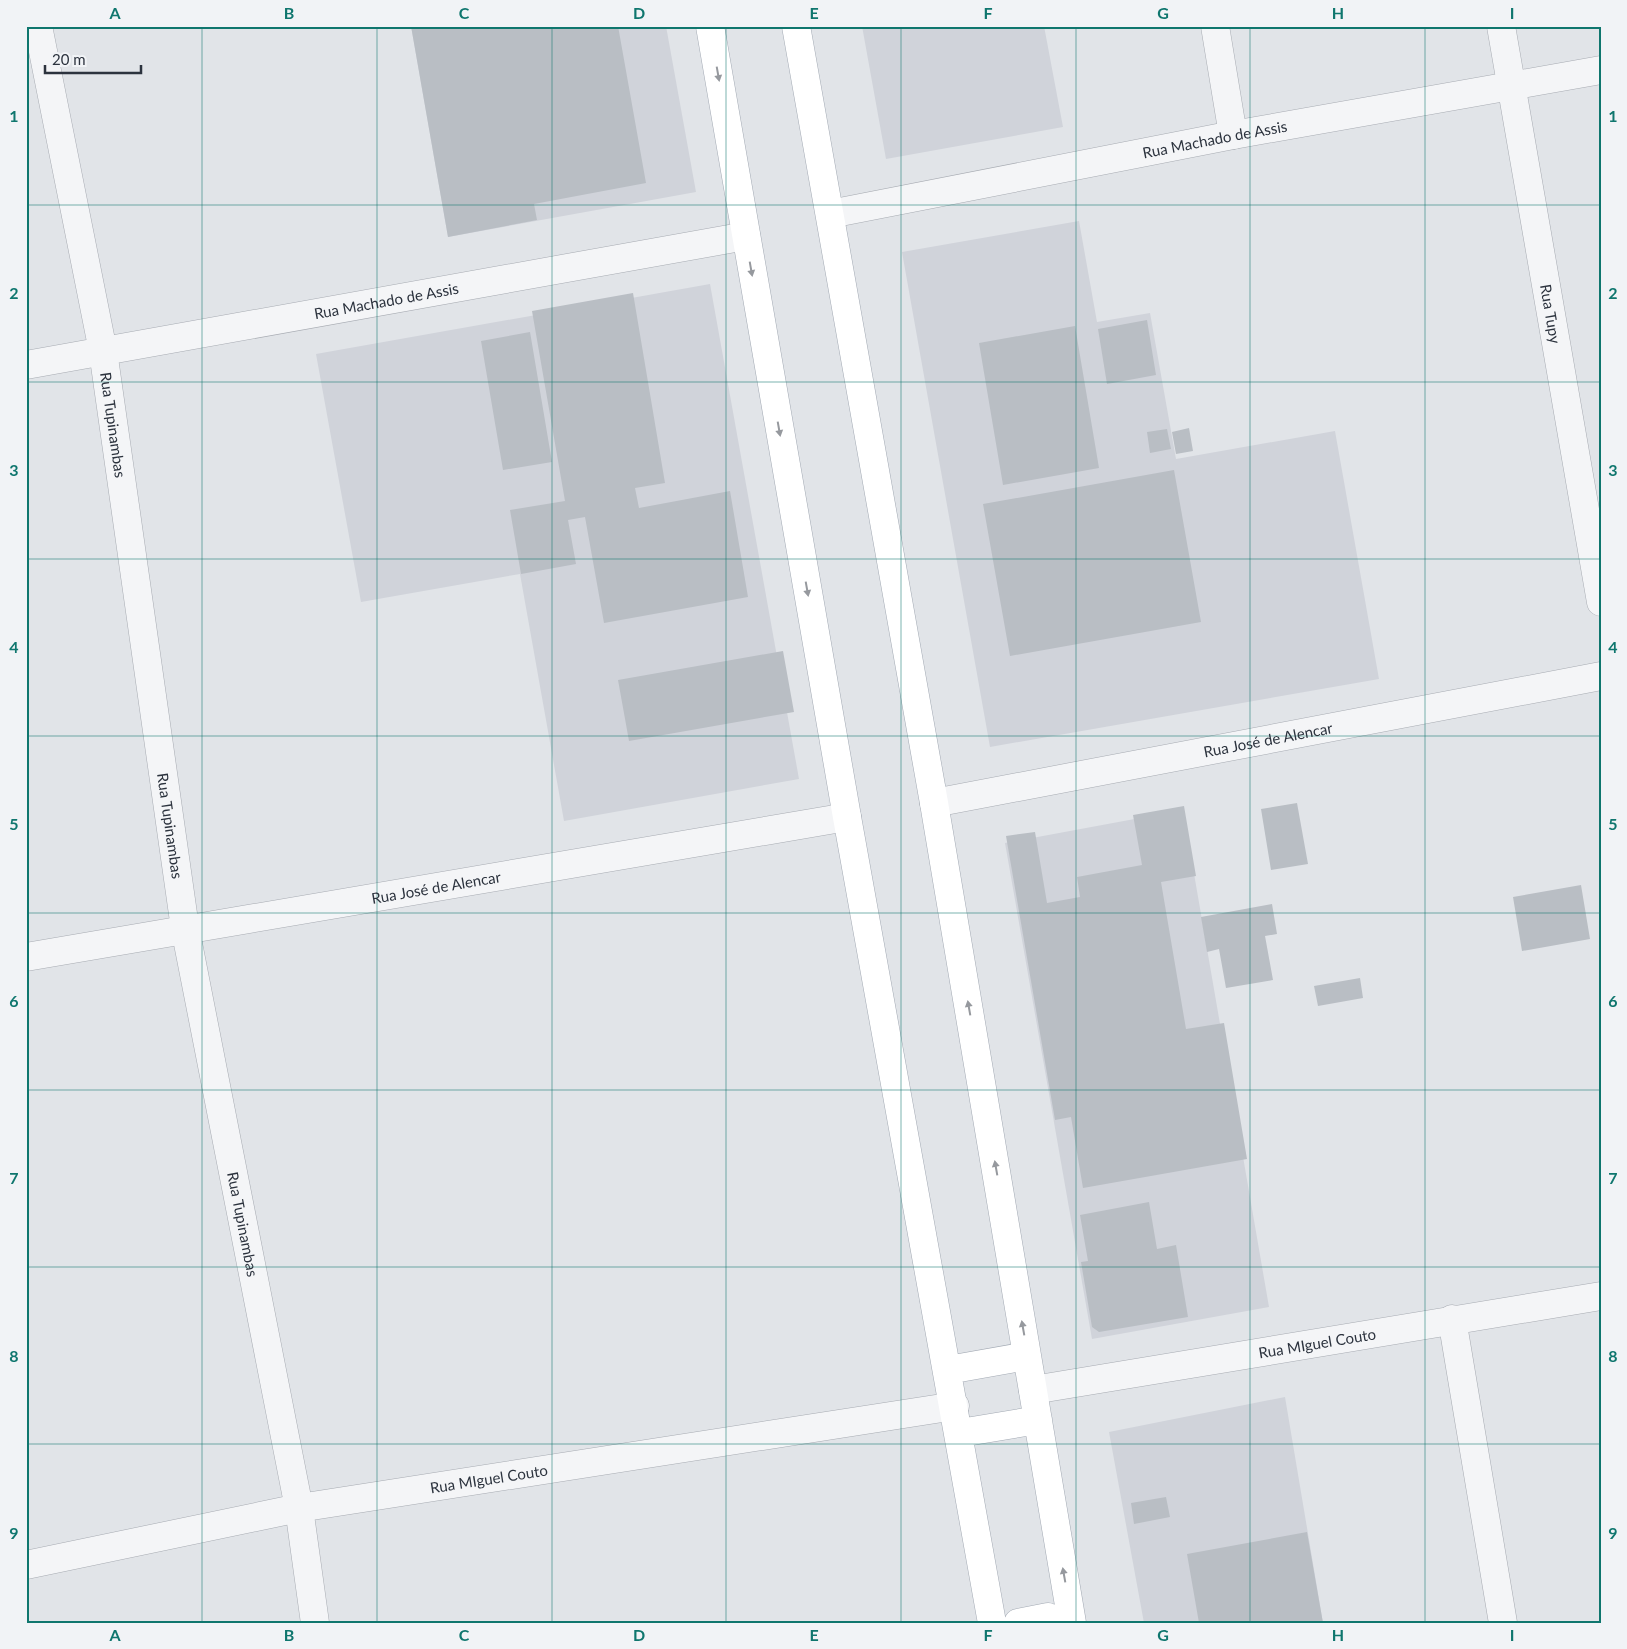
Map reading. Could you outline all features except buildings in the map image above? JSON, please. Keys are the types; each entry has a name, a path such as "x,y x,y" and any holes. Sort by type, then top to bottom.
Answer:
{"main road":[{"path":"710,26 847,817 955,1406 992,1623"},
{"path":"796,26 934,803 1072,1623"},
{"path":"948,1370 1027,1356"},
{"path":"960,1434 1038,1420"},
{"path":"1018,1623 1048,1617 1060,1623"}],"street":[{"name":"Rua Tupinambas","path":"38,26 103,351 185,928 299,1508 315,1623"},
{"path":"1215,26 1233,135"},
{"name":"Rua Tupy","path":"1501,26 1601,602"},
{"name":"Rua Machado de Assis","path":"830,214 1233,135 1511,84 1601,70"},
{"name":"Rua Machado de Assis","path":"26,365 746,236"},
{"name":"Rua José de Alencar","path":"934,803 1601,676"},
{"name":"Rua José de Alencar","path":"26,957 185,928 847,817"},
{"name":"Rua MIguel Couto","path":"1033,1390 1452,1319 1601,1296"},
{"path":"1452,1319 1503,1623"},
{"name":"Rua MIguel Couto","path":"26,1564 299,1508 955,1406"}],"shaded area":[{"path":"411,26 666,26 696,192 448,237"},
{"path":"862,26 1044,26 1063,127 886,159"},
{"path":"1079,221 1097,322 1150,313 1176,459 1335,431 1379,679 990,747 902,252"},
{"path":"710,284 799,779 564,821 520,574 361,602 316,354"},
{"path":"1183,810 1269,1307 1092,1339 1005,843"},
{"path":"1285,1397 1323,1623 1144,1623 1109,1432"}]}
